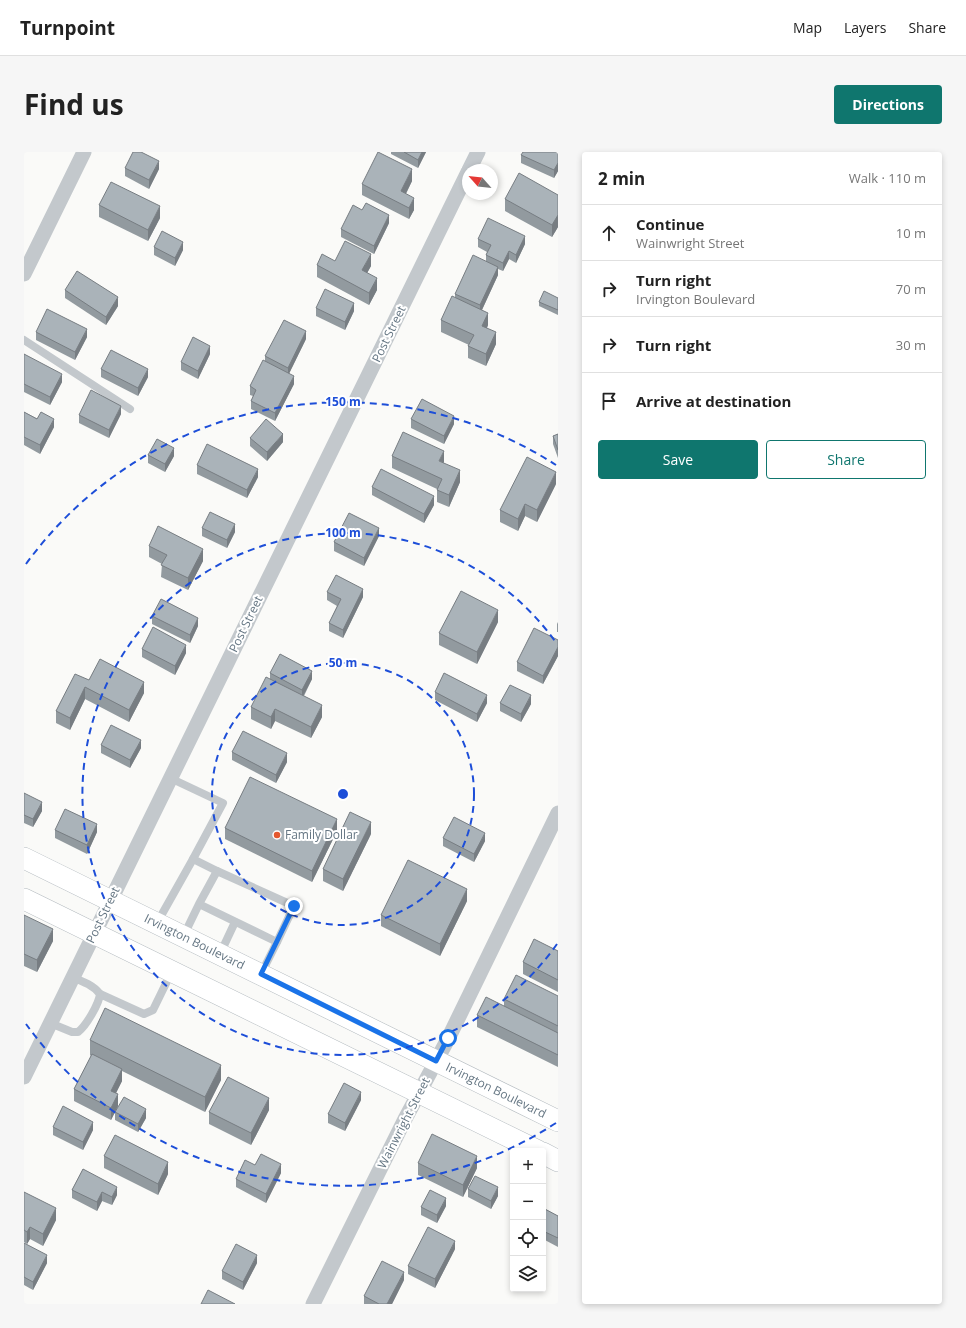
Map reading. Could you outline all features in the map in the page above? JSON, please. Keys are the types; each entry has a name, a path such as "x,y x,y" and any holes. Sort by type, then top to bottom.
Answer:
{"main road":[{"name":"Irvington Boulevard","path":"24,858 558,1121"},
{"path":"24,899 532,1148"}],"street":[{"path":"24,274 84,152"},
{"name":"Post Street","path":"472,164 478,152"},
{"name":"Post Street","path":"24,1077 462,185"},
{"name":"Wainwright Street","path":"313,1304 436,1061 558,813"}],"lane":[{"path":"24,340 130,409"},
{"path":"158,923 223,803 170,778"},
{"path":"193,859 294,906 261,974"},
{"path":"184,936 217,871"},
{"path":"199,904 277,942"},
{"path":"220,954 235,922"},
{"path":"72,977 87,983 96,989 100,994 144,1014 153,1010 172,971"},
{"path":"50,1023 72,1032 78,1032 83,1028 100,998 100,994"}],"building":[{"path":"133,152 141,152 159,161 149,180 125,168"},
{"path":"378,152 412,169 401,191 414,198 409,208 362,184"},
{"path":"404,152 422,152 418,160"},
{"path":"523,152 558,152 558,163 554,170 521,155"},
{"path":"519,173 558,195 558,215 552,225 505,199"},
{"path":"111,182 160,206 148,230 99,205"},
{"path":"366,203 389,215 374,246 341,229 353,205 362,210"},
{"path":"488,218 525,236 516,255 509,251 503,263 486,255 491,245 478,239"},
{"path":"162,231 183,242 175,258 154,247"},
{"path":"345,241 371,254 362,270 377,278 369,293 317,265 322,254 335,261"},
{"path":"473,255 498,267 480,305 455,294"},
{"path":"77,271 118,297 106,317 65,290"},
{"path":"325,289 354,303 345,322 316,308"},
{"path":"544,291 558,298 558,310 539,302"},
{"path":"452,296 488,313 482,326 496,332 486,354 468,346 474,335 441,320"},
{"path":"47,309 87,329 75,352 36,332"},
{"path":"284,320 306,331 288,368 265,356"},
{"path":"193,337 210,346 198,371 181,362"},
{"path":"111,350 148,369 138,388 101,369"},
{"path":"24,354 62,374 50,397 24,384"},
{"path":"263,360 294,376 275,413 251,401 256,390 250,386"},
{"path":"91,390 121,406 109,430 79,415"},
{"path":"422,399 454,416 444,436 411,419"},
{"path":"24,412 37,419 41,412 54,419 40,445 24,437"},
{"path":"266,419 283,434 267,452 250,438"},
{"path":"403,432 444,451 439,461 460,470 449,495 437,490 442,479 392,456"},
{"path":"558,434 558,450 553,436"},
{"path":"157,439 174,448 165,464 148,455"},
{"path":"207,444 258,469 247,490 197,465"},
{"path":"527,457 556,472 537,510 525,504 518,519 500,510"},
{"path":"381,469 434,496 424,514 372,487"},
{"path":"210,512 235,524 227,540 202,528"},
{"path":"349,513 379,528 364,558 334,542"},
{"path":"158,526 203,549 188,578 161,565 167,555 149,546"},
{"path":"336,575 363,589 343,630 329,623 341,599 327,592"},
{"path":"461,591 498,610 477,652 439,633"},
{"path":"161,599 198,618 190,635 152,616"},
{"path":"153,627 186,645 175,666 142,649"},
{"path":"534,628 558,640 558,647 543,676 517,662"},
{"path":"280,654 312,671 302,690 270,673"},
{"path":"100,659 144,682 129,710 85,687 70,718 56,711 75,674 89,680"},
{"path":"444,673 487,695 477,714 435,692"},
{"path":"266,677 322,705 311,727 275,709 271,717 251,707"},
{"path":"510,685 531,695 521,714 500,703"},
{"path":"111,725 141,740 130,760 101,745"},
{"path":"243,731 287,753 276,775 232,752"},
{"path":"250,777 337,819 312,871 225,828"},
{"path":"24,793 42,802 33,819 24,815"},
{"path":"65,809 97,824 87,845 55,830"},
{"path":"350,812 371,822 343,879 323,869"},
{"path":"454,817 485,833 474,854 443,838"},
{"path":"408,860 467,889 440,944 381,915"},
{"path":"24,915 53,929 37,960 24,954"},
{"path":"534,939 558,951 558,980 523,962"},
{"path":"516,975 558,996 558,1026 504,999"},
{"path":"486,997 558,1033 558,1055 477,1015"},
{"path":"105,1008 221,1065 205,1097 90,1040"},
{"path":"92,1054 122,1069 111,1091 118,1094 111,1108 74,1089"},
{"path":"228,1077 269,1098 251,1133 209,1112"},
{"path":"344,1083 361,1092 345,1123 328,1114"},
{"path":"124,1097 146,1109 138,1124 115,1112"},
{"path":"63,1106 93,1122 83,1142 53,1127"},
{"path":"432,1134 477,1156 463,1185 418,1163"},
{"path":"115,1135 168,1162 158,1184 104,1156"},
{"path":"261,1154 281,1164 266,1194 236,1179 245,1160 255,1165"},
{"path":"83,1169 117,1187 112,1197 102,1192 97,1202 72,1190"},
{"path":"475,1176 498,1187 491,1201 468,1189"},
{"path":"430,1190 446,1198 437,1215 421,1207"},
{"path":"24,1192 56,1208 43,1234 30,1227 27,1232 24,1230"},
{"path":"546,1210 558,1216 558,1238 546,1232"},
{"path":"428,1227 455,1241 435,1279 408,1266"},
{"path":"24,1243 47,1255 33,1282 24,1277"},
{"path":"236,1244 257,1255 243,1282 222,1271"},
{"path":"382,1261 404,1272 387,1304 379,1304 364,1296"},
{"path":"208,1290 235,1304 201,1304"}],"place":[{"name":"Family Dollar","path":"277,835"}],"route":[{"path":"294,906 261,974 436,1061 448,1038"}]}
